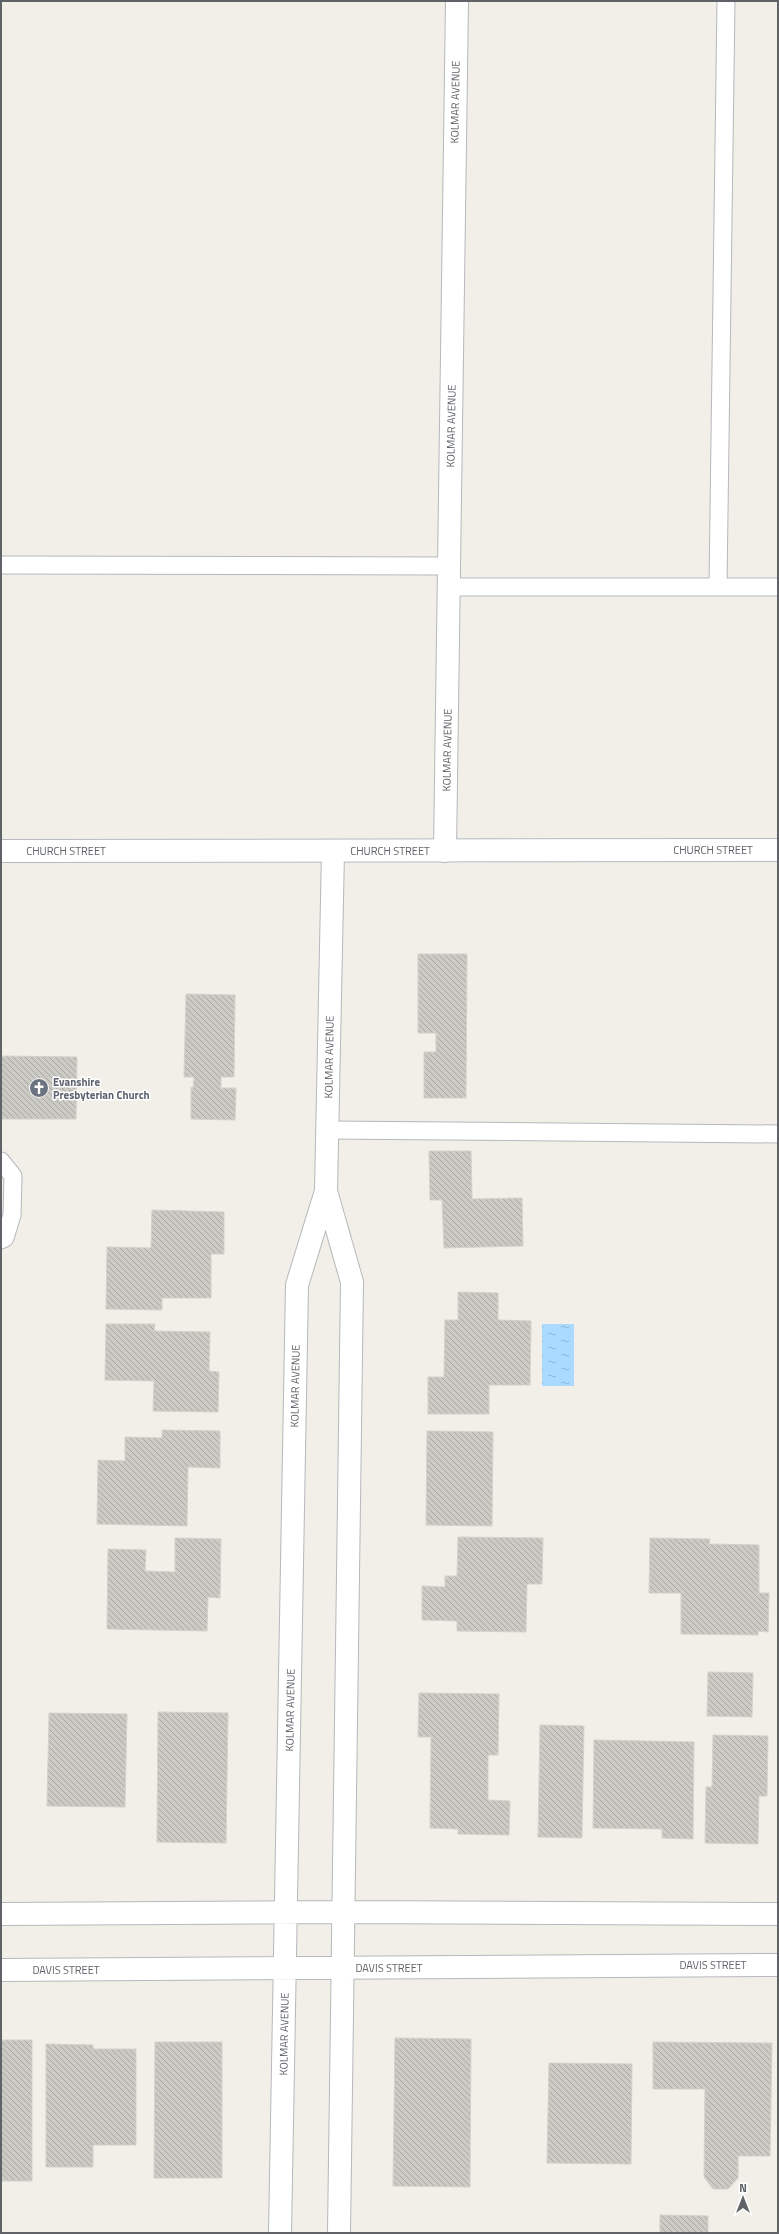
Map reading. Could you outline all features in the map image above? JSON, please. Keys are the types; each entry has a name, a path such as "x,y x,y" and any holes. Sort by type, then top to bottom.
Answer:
{"street":[{"name":"KOLMAR AVENUE","path":"446,851 457,1"},
{"name":"CHURCH STREET","path":"1,851 778,850"},
{"name":"KOLMAR AVENUE","path":"280,2233 286,1969 297,1285 326,1191 333,851"},
{"name":"KOLMAR AVENUE","path":"326,1191 352,1282 339,2233"},
{"path":"1,1914 344,1912 778,1914"},
{"name":"DAVIS STREET","path":"1,1970 778,1965"}],"lane":[{"path":"718,586 726,1"},
{"path":"1,565 449,576 718,586 778,586"},
{"path":"328,1130 778,1134"},
{"path":"1,1161 13,1176 12,1215 5,1238 1,1240"}],"water":[{"path":"542,1324 574,1324 574,1386 542,1386"}],"building":[{"path":"418,954 467,954 466,1098 424,1098 424,1052 436,1052 436,1033 418,1033"},
{"path":"186,994 235,995 234,1077 221,1077 221,1088 236,1088 235,1120 191,1119 191,1087 193,1088 194,1077 184,1077"},
{"name":"Evanshire Presbyterian Church","path":"1,1056 77,1057 76,1119 1,1119"},
{"path":"429,1151 471,1151 472,1199 522,1198 523,1246 444,1248 442,1200 430,1200"},
{"path":"152,1210 224,1212 224,1254 211,1254 211,1298 162,1298 162,1310 106,1309 107,1247 151,1248"},
{"path":"458,1292 498,1293 498,1320 531,1321 530,1385 489,1385 489,1414 428,1414 428,1377 444,1377 445,1320 458,1320"},
{"path":"106,1324 155,1324 154,1331 210,1332 209,1371 219,1372 218,1412 153,1411 154,1381 105,1380"},
{"path":"162,1430 220,1431 220,1468 188,1467 187,1526 97,1524 98,1460 125,1461 125,1437 162,1438"},
{"path":"427,1431 493,1432 492,1526 426,1525"},
{"path":"458,1537 543,1538 542,1584 527,1584 526,1632 457,1631 457,1621 422,1620 422,1586 445,1587 445,1576 457,1576"},
{"path":"175,1538 221,1539 220,1598 208,1597 207,1631 107,1629 108,1549 146,1550 145,1571 175,1572"},
{"path":"650,1538 710,1539 709,1544 759,1545 759,1593 769,1593 768,1632 758,1631 758,1635 681,1634 681,1593 649,1593"},
{"path":"708,1672 753,1673 752,1717 707,1716"},
{"path":"419,1693 499,1694 498,1755 488,1755 488,1800 510,1801 509,1835 458,1834 458,1829 430,1828 431,1737 418,1737"},
{"path":"158,1712 228,1713 226,1843 157,1842"},
{"path":"49,1713 127,1714 125,1807 47,1806"},
{"path":"540,1725 584,1726 582,1838 538,1837"},
{"path":"713,1735 768,1736 767,1796 759,1796 758,1844 705,1843 706,1787 712,1787"},
{"path":"594,1740 694,1742 693,1839 662,1838 662,1829 593,1828"},
{"path":"395,2038 471,2039 470,2187 393,2186"},
{"path":"1,2040 32,2040 32,2181 1,2181"},
{"path":"155,2042 222,2042 222,2178 154,2178"},
{"path":"653,2042 772,2043 770,2156 738,2156 738,2178 728,2189 713,2189 704,2177 705,2089 653,2089"},
{"path":"46,2044 93,2045 93,2049 136,2049 136,2145 93,2145 93,2167 46,2167"},
{"path":"549,2063 632,2064 631,2164 547,2163"},
{"path":"660,2215 708,2216 708,2233 660,2233"}],"place":[{"name":"Evanshire Presbyterian Church","path":"39,1088"}]}
